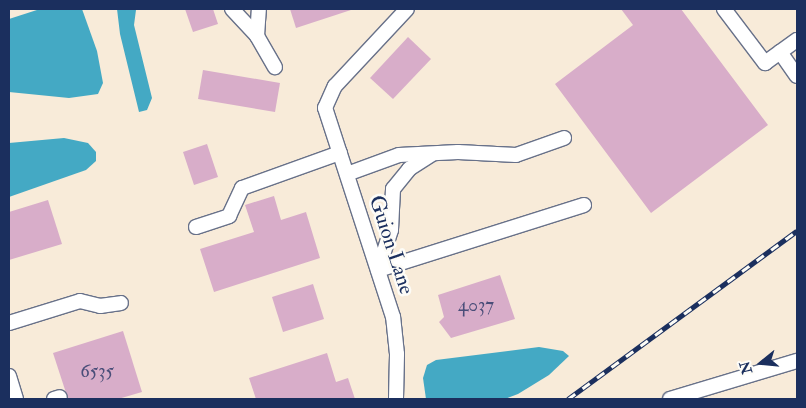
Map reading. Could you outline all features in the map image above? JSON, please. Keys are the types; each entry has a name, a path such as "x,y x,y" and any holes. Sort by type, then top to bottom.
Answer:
{"street":[{"path":"232,9 257,36 275,67"},
{"path":"257,36 259,9"},
{"name":"Guion Lane","path":"396,399 395,330 378,270 325,108 334,86 407,9"},
{"path":"724,9 765,63 797,40"},
{"path":"780,52 797,76"},
{"path":"347,174 399,156 432,154 516,155 564,138"},
{"path":"196,227 229,216 242,188 340,153"},
{"path":"378,270 392,230 393,189 409,169 432,154"},
{"path":"378,270 584,205"},
{"path":"9,323 80,301 100,306 121,303"},
{"path":"670,399 797,361"},
{"path":"9,376 16,399"}],"water":[{"path":"40,9 82,9 97,51 103,83 98,94 69,98 9,92 9,19"},
{"path":"117,9 140,9 136,10 134,25 152,98 147,110 139,112 120,34"},
{"path":"64,138 88,143 96,152 96,161 86,170 9,197 9,143"},
{"path":"539,347 563,351 569,356 549,375 518,394 505,399 426,399 423,378 427,365 436,360"}],"building":[{"path":"185,9 213,9 218,24 193,32"},
{"path":"290,9 350,9 351,10 296,28"},
{"path":"621,9 681,9 768,125 651,213 555,84 633,25"},
{"path":"408,37 431,59 393,99 370,78"},
{"path":"203,70 280,83 275,112 198,99"},
{"path":"207,144 218,177 194,185 183,152"},
{"path":"274,196 281,220 306,212 320,258 214,292 200,249 254,232 245,205"},
{"path":"48,200 62,244 9,260 9,212"},
{"path":"500,275 515,319 451,338 439,322 444,317 438,295"},
{"path":"313,284 324,319 283,332 272,297"},
{"path":"123,331 142,392 118,399 68,399 53,353"},
{"path":"327,353 336,382 348,378 355,399 256,399 249,378"}],"railway":[{"path":"568,399 797,231"}]}
